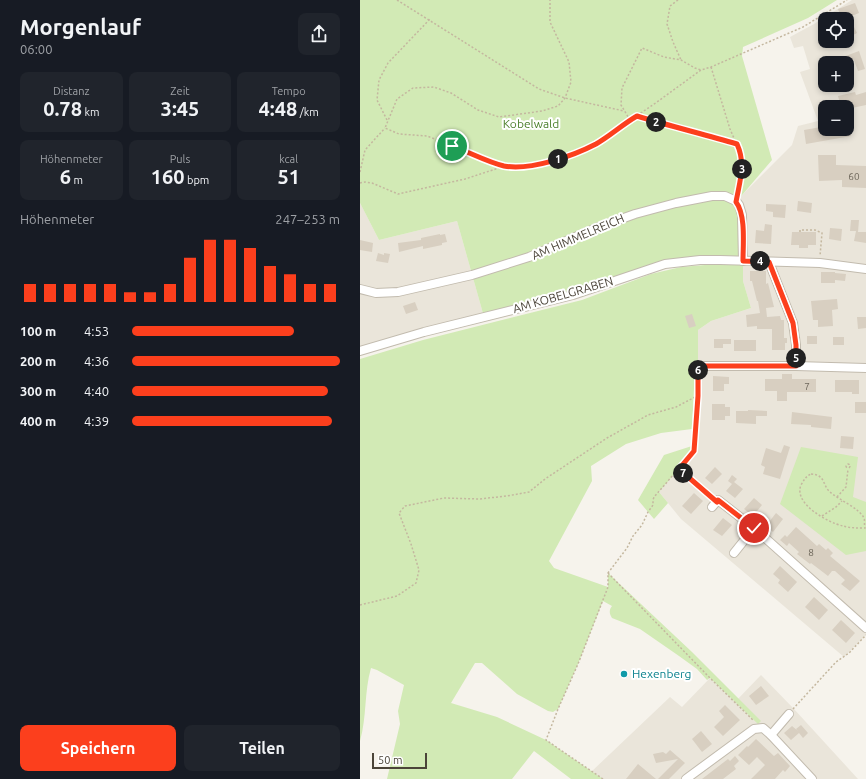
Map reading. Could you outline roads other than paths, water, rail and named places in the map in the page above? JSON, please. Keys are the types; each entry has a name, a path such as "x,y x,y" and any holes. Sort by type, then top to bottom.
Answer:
{"street":[{"name":"AM HIMMELREICH","path":"360,289 376,293 398,292 472,274 529,258 616,220 676,203 719,195 726,196 739,205 742,215 743,261"},
{"name":"AM KOBELGRABEN","path":"360,351 424,332 573,294 665,264 700,260 743,261 820,264 866,269"},
{"path":"769,262 793,323 796,345 796,366"},
{"path":"698,366 866,368"},
{"path":"715,504 718,500 754,528 866,628"},
{"path":"734,553 754,528"},
{"path":"771,735 789,714"},
{"path":"686,779 754,729 763,728 812,779"}],"place":[{"name":"Hexenberg","path":"624,674"}],"park label":[{"name":"Kobelwald","path":"531,124"}]}
